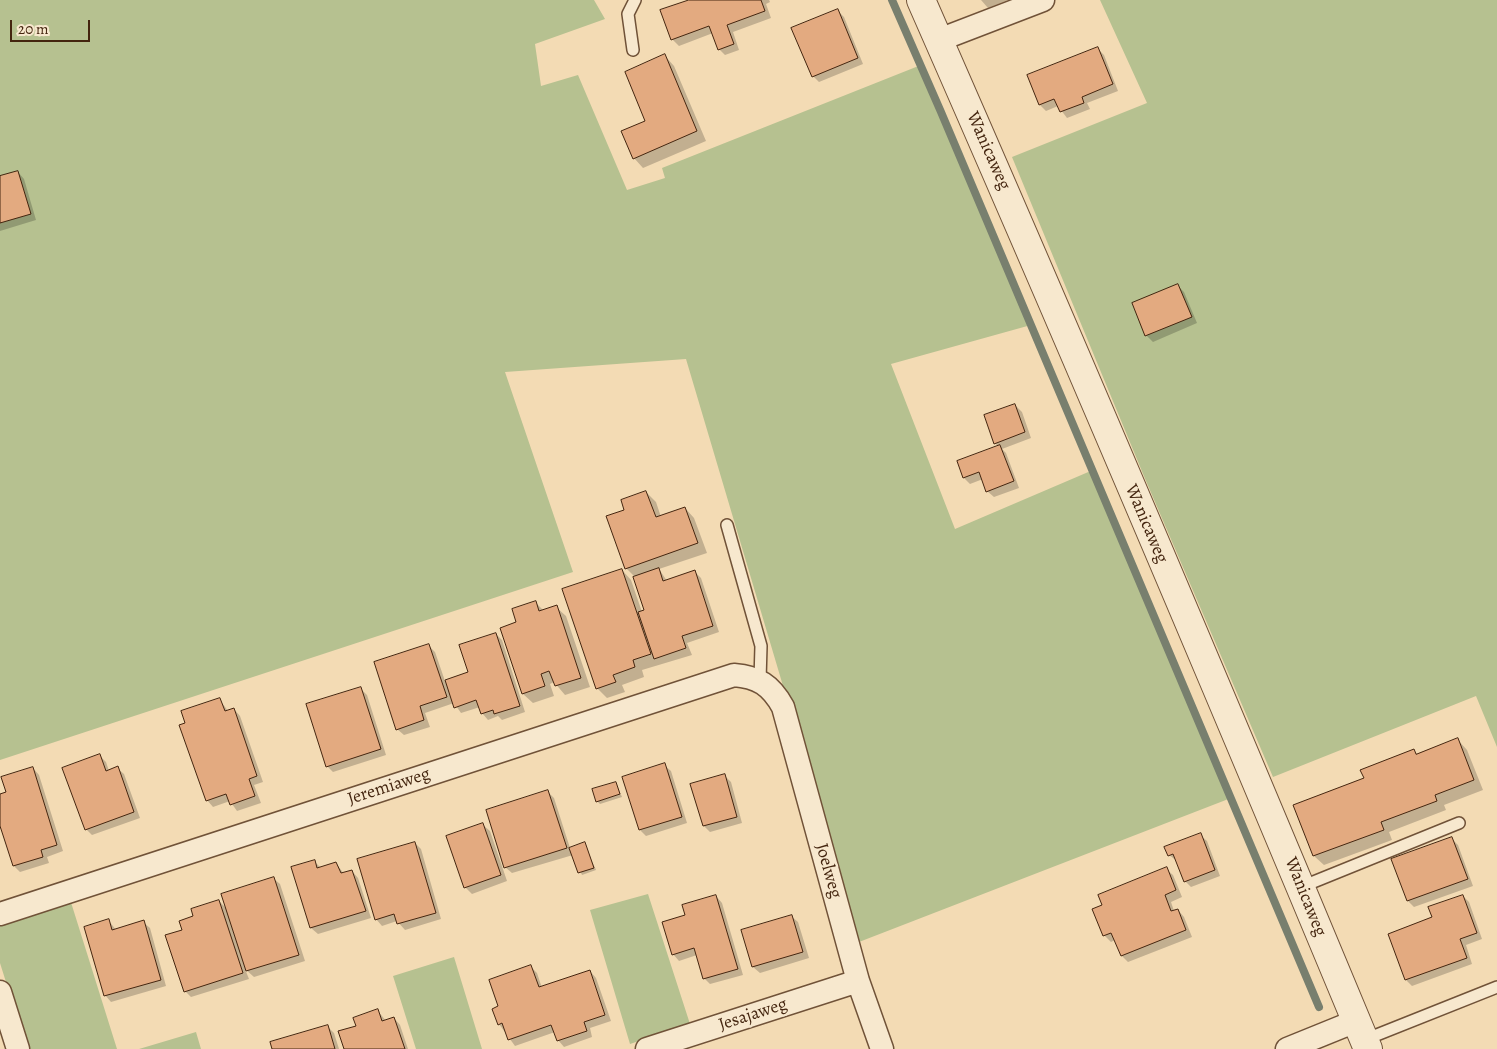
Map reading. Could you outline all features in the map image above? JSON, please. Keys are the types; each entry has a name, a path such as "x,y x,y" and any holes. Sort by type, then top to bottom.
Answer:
{"street":[{"name":"Wanicaweg","path":"922,0 1080,360 1135,498 1301,887 1362,1037"},
{"path":"939,40 1043,0"},
{"name":"Jeremiaweg","path":"0,914 734,675 768,686"},
{"name":"Joelweg","path":"768,686 783,707 858,981 882,1049"},
{"name":"Jesajaweg","path":"647,1049 858,981"},
{"path":"0,992 18,1049"},
{"path":"1287,1049 1362,1037"}],"lane":[{"path":"633,50 628,14 635,0"},
{"path":"727,525 761,646 768,686"},
{"path":"1301,887 1459,823"},
{"path":"1362,1037 1497,987"}],"green space":[{"path":"0,0 594,0 605,19 535,44 541,86 578,75 627,190 665,178 662,168 921,65 1031,325 891,364 955,529 1093,470 1231,798 859,942 686,359 505,372 573,572 0,760"},
{"path":"1100,0 1497,0 1497,747 1476,696 1273,777 1146,481 1012,157 1147,103"},
{"path":"648,894 690,1024 630,1044 590,910"},
{"path":"69,896 117,1049 27,1049 0,963 0,923"},
{"path":"454,957 482,1049 416,1049 393,976"},
{"path":"196,1032 201,1049 139,1049"}],"building":[{"path":"689,0 761,0 765,11 727,25 734,44 718,50 709,26 671,40 660,10"},
{"path":"838,9 858,58 812,77 791,28"},
{"path":"1098,47 1113,84 1082,97 1084,103 1060,112 1054,99 1039,105 1027,75"},
{"path":"665,54 697,131 633,159 621,131 645,121 625,72"},
{"path":"18,171 31,214 0,223 0,176"},
{"path":"1178,284 1192,317 1145,336 1132,303"},
{"path":"1015,404 1025,432 994,444 984,415"},
{"path":"1000,445 1014,481 986,492 979,472 963,478 957,461"},
{"path":"646,491 656,517 685,507 698,543 625,569 606,516 624,510 621,500"},
{"path":"659,568 663,581 695,570 713,626 682,636 686,648 654,659 638,612 644,610 633,577"},
{"path":"622,569 651,654 633,660 635,667 613,675 616,682 596,689 562,589"},
{"path":"536,601 539,611 557,605 581,678 555,686 549,671 541,674 545,686 522,694 500,628 516,622 512,609"},
{"path":"496,633 520,706 494,714 493,710 481,714 476,700 454,708 445,680 468,672 459,645"},
{"path":"429,644 447,697 420,706 424,720 396,730 374,662"},
{"path":"361,687 381,749 326,767 306,704"},
{"path":"220,698 225,711 234,708 257,776 249,779 255,796 230,805 226,794 206,801 179,725 185,723 181,711"},
{"path":"1458,738 1474,780 1435,795 1437,801 1381,822 1384,830 1313,856 1293,805 1364,778 1360,770 1414,749 1416,754"},
{"path":"100,754 106,771 118,766 134,812 85,830 62,768"},
{"path":"665,763 682,817 639,830 622,777"},
{"path":"33,767 57,845 41,850 43,857 13,866 0,826 0,794 6,792 1,777"},
{"path":"725,774 737,817 703,826 690,784"},
{"path":"616,782 620,794 596,802 592,789"},
{"path":"548,790 567,848 504,868 486,810"},
{"path":"483,823 501,875 464,888 446,836"},
{"path":"1201,833 1215,870 1184,882 1173,854 1168,856 1164,847"},
{"path":"1452,837 1468,879 1407,901 1391,859"},
{"path":"415,842 436,913 397,924 394,914 375,920 357,859"},
{"path":"585,842 594,868 578,873 569,848"},
{"path":"315,860 317,868 336,862 341,873 352,870 366,911 310,928 291,867"},
{"path":"1167,867 1176,890 1165,895 1171,911 1178,909 1186,930 1121,956 1111,933 1103,936 1092,909 1102,905 1098,895"},
{"path":"274,877 299,955 246,971 221,894"},
{"path":"716,895 738,969 703,979 694,948 672,955 662,922 685,915 682,905"},
{"path":"1463,895 1477,933 1460,939 1467,958 1405,980 1388,934 1432,917 1428,907"},
{"path":"219,900 243,973 184,992 165,935 182,930 179,921 193,916 191,909"},
{"path":"792,915 803,952 752,967 741,930"},
{"path":"109,919 112,930 144,920 161,980 104,996 84,927"},
{"path":"531,965 539,987 590,970 605,1015 584,1022 587,1031 557,1041 551,1025 508,1040 502,1023 498,1025 492,1009 498,1006 489,980"},
{"path":"378,1009 382,1021 394,1017 405,1049 344,1049 338,1031 356,1026 353,1018"},
{"path":"328,1025 335,1049 272,1049 270,1042"}],"waterway":[{"path":"892,0 1319,1007"}]}
